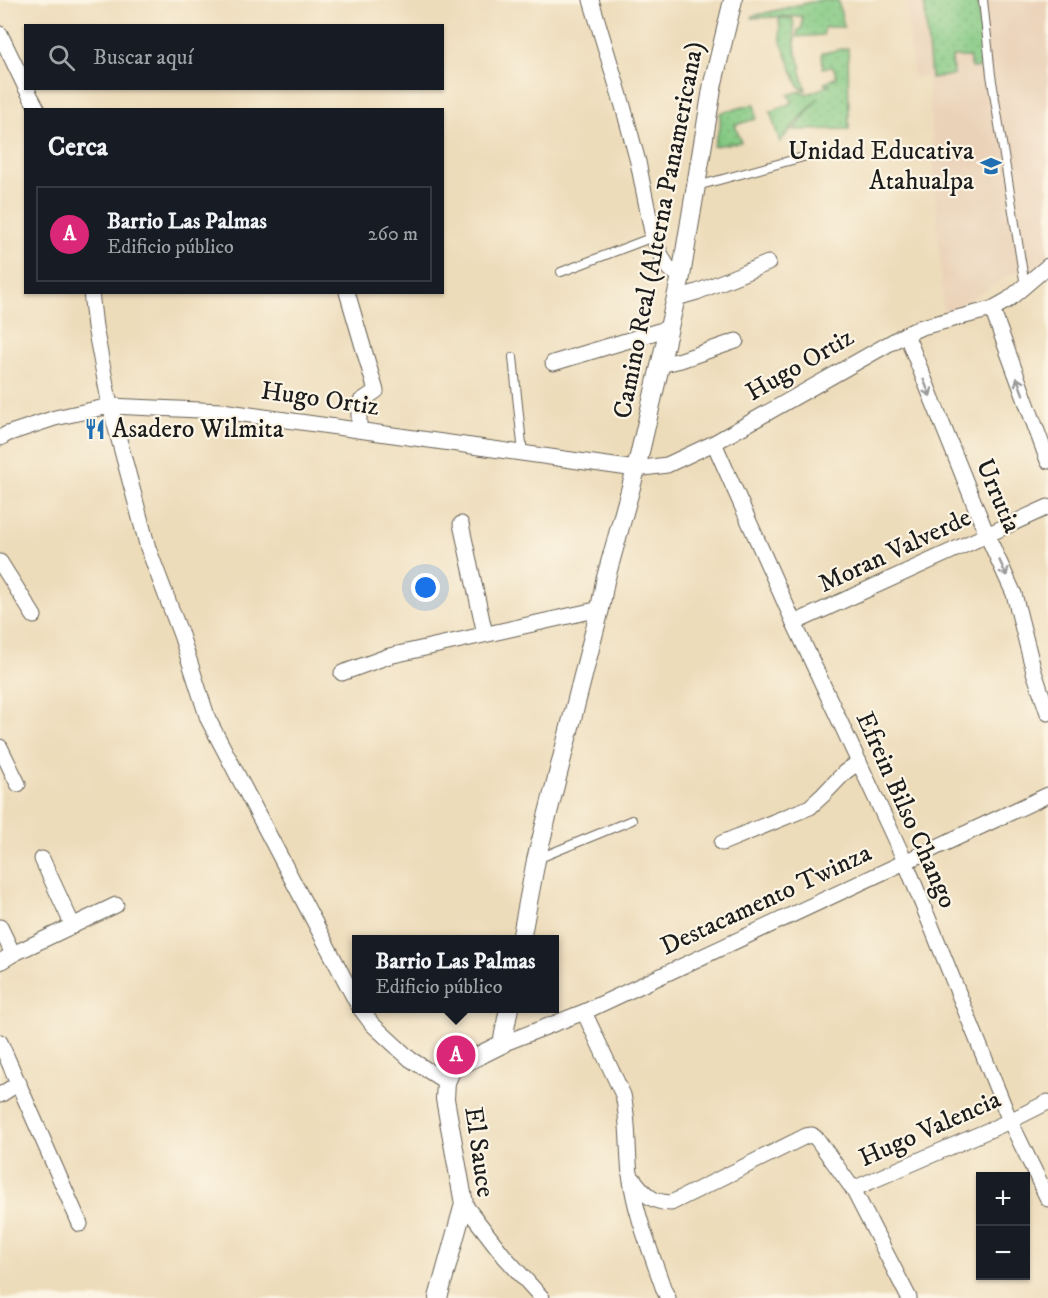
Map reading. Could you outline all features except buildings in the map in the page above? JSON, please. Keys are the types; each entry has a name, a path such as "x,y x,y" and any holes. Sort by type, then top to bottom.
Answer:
{"street":[{"path":"591,0 638,162 653,237 669,269 681,276"},
{"name":"Camino Real (Alterna Panamericana)","path":"636,469 681,276 713,83 733,0"},
{"path":"0,34 24,84"},
{"path":"27,90 37,108"},
{"path":"676,298 697,292 768,263"},
{"name":"Hugo Ortiz","path":"0,438 55,418 110,406 222,411 636,469 657,468 714,443 906,334 922,327 992,309 1008,300 1048,266"},
{"path":"91,294 110,406 148,548 181,635 208,719 352,993"},
{"path":"348,294 376,391 361,401 359,430"},
{"path":"992,309 1048,461"},
{"path":"553,363 669,328"},
{"name":"Urrutia","path":"906,334 987,535 1014,594 1034,672 1048,713"},
{"path":"660,365 736,341"},
{"name":"Efrein Bilso Chango","path":"714,443 905,861 1010,1121 1048,1199"},
{"path":"522,935 536,860 600,609 605,581 636,469"},
{"name":"Moran Valverde","path":"795,623 1048,507"},
{"path":"461,524 485,634"},
{"path":"0,562 34,616"},
{"path":"342,673 389,656 600,609"},
{"path":"0,747 18,784"},
{"path":"722,843 810,807 845,772 859,762"},
{"name":"Destacamento Twinza","path":"502,1044 584,1012 1048,795"},
{"path":"42,859 73,926"},
{"path":"0,927 6,958 116,905"},
{"path":"584,1012 623,1095 626,1108 630,1175 637,1212 668,1298"},
{"path":"364,1013 372,1024 410,1059 446,1082 452,1069 502,1044 508,1013"},
{"path":"0,1042 3,1058 19,1083 80,1224"},
{"name":"El Sauce","path":"438,1298 464,1204 445,1099 446,1082"},
{"path":"0,1095 19,1083"},
{"name":"Hugo Valencia","path":"630,1175 648,1197 660,1203 671,1203 812,1135 853,1189 1010,1121 1048,1102"},
{"path":"853,1189 909,1298"},
{"path":"464,1204 504,1256 542,1298"}],"lane":[{"path":"982,0 991,75 1025,285"},
{"path":"696,186 807,156"},
{"path":"561,272 653,237"},
{"path":"513,357 523,454"},
{"path":"536,860 632,820"}],"shaded area":[{"name":"Unidad Educativa Atahualpa","path":"906,0 1048,0 1048,255 1033,268 1012,273 959,307 943,313 928,77 913,77"}],"green space":[{"path":"819,0 838,0 844,27 825,27 823,35 797,37 798,30 802,28 802,16 752,18 753,16"},
{"path":"924,0 978,0 985,67 972,68 969,57 952,57 953,75 931,78"},
{"path":"779,18 793,18 796,54 802,67 800,68 806,90 799,87 781,42"},
{"path":"848,48 849,129 794,130 818,98 780,142 770,112 793,102 788,95 801,91 807,94 828,86 830,84 825,85 824,83 837,77 833,67 823,68 822,53"},
{"path":"755,104 756,119 735,125 741,142 713,146 720,127 720,113"}],"place":[{"name":"Unidad Educativa Atahualpa","path":"991,166"},
{"name":"Asadero Wilmita","path":"95,429"},
{"name":"Barrio Las Palmas","path":"456,1055"}]}
